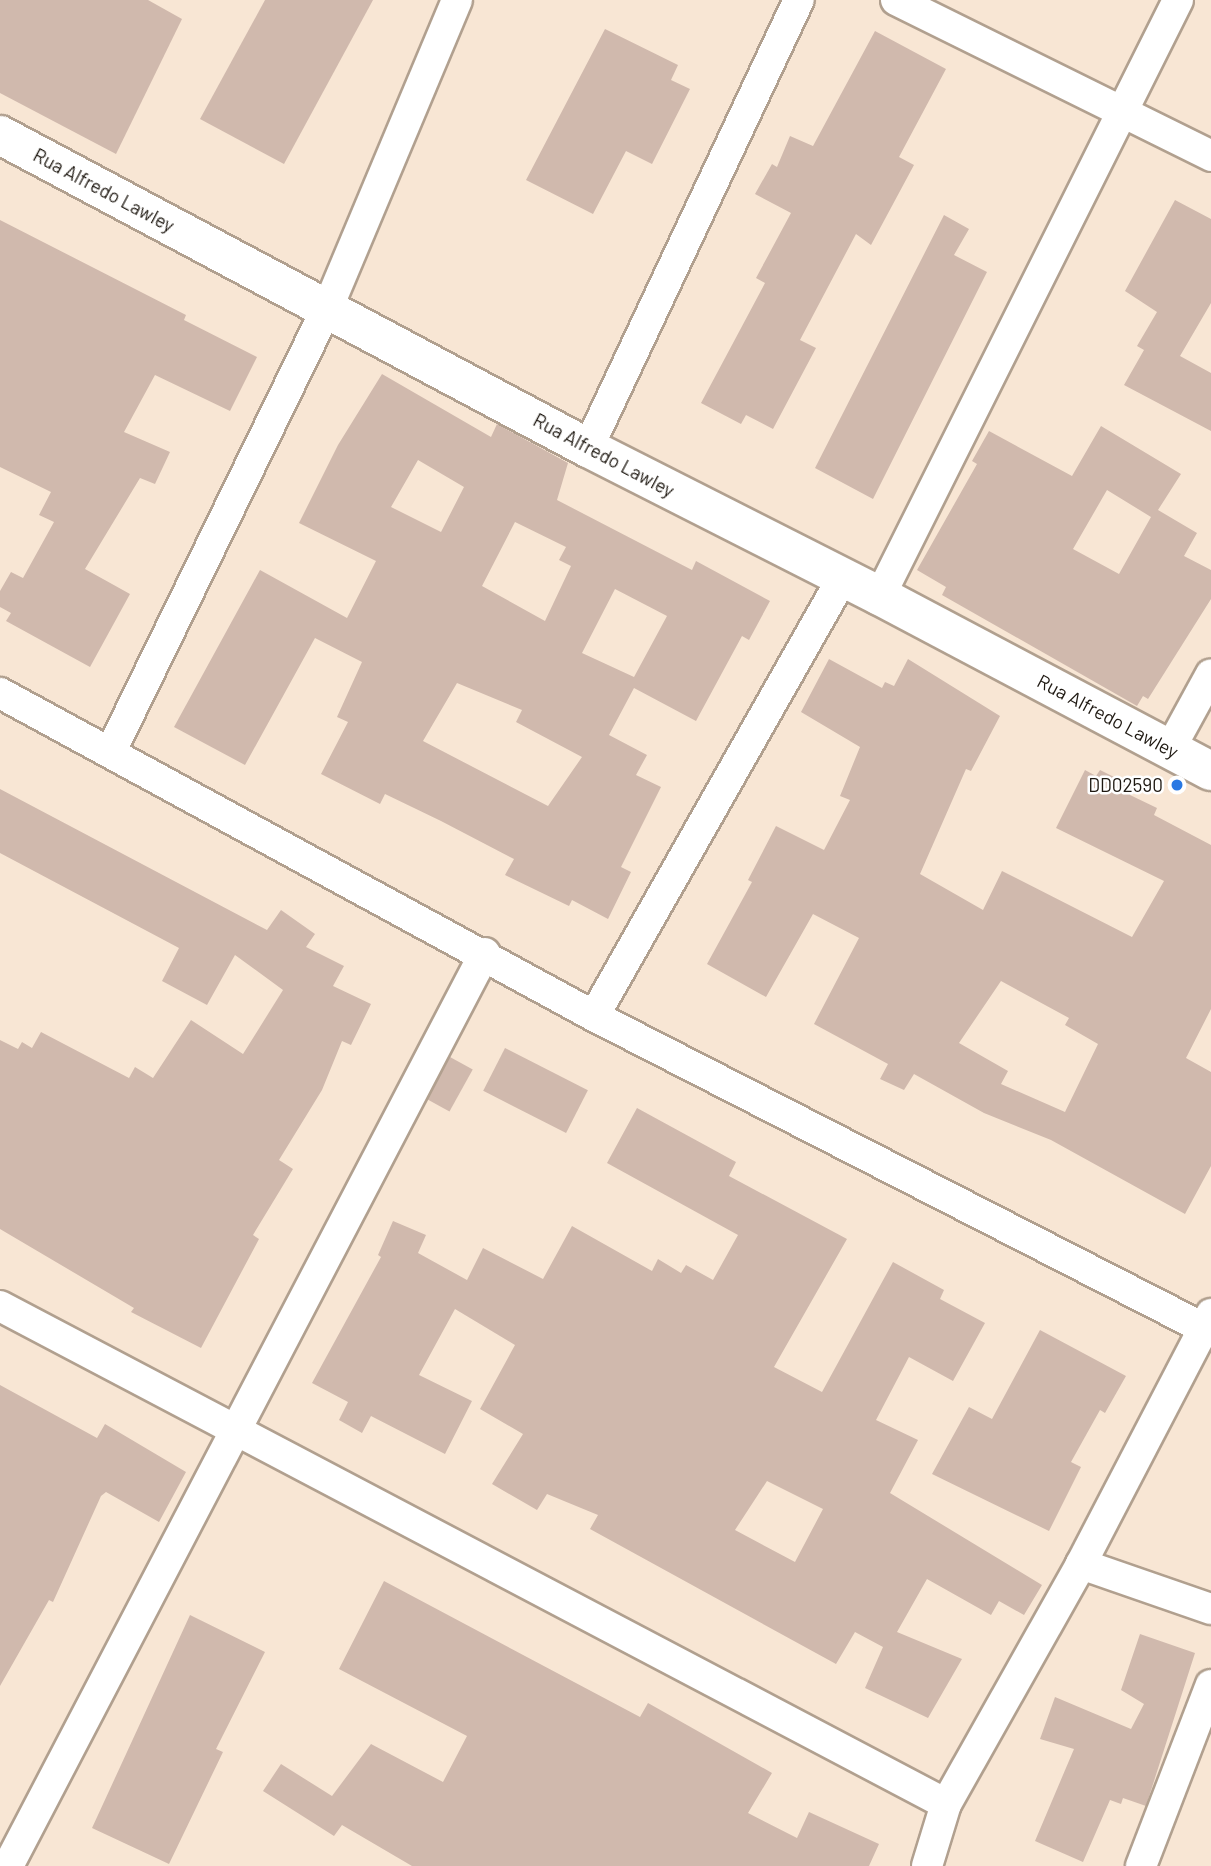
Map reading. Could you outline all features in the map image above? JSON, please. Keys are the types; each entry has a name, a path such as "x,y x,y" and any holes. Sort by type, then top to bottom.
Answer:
{"main road":[{"name":"Rua Alfredo Lawley","path":"0,135 328,307 588,448 880,596 1211,771"}],"street":[{"path":"111,751 328,307 457,0"},
{"path":"588,448 799,0"},
{"path":"897,0 1211,156"},
{"path":"880,596 1178,0"},
{"path":"594,1016 843,577"},
{"path":"1170,748 1211,674"},
{"path":"0,693 485,953 594,1016 1208,1325 1081,1564 946,1804 927,1866"},
{"path":"8,1866 234,1428 485,953"},
{"path":"0,1306 946,1804"},
{"path":"1081,1564 1211,1609"},
{"path":"1141,1866 1211,1685"}],"building":[{"path":"0,0 148,0 182,19 116,154 0,93"},
{"path":"265,0 373,0 284,164 200,119"},
{"path":"605,29 678,65 671,80 690,89 652,164 626,151 593,214 526,180"},
{"path":"875,31 946,69 899,157 914,165 871,245 856,234 800,340 816,348 773,429 746,415 741,424 701,403 765,283 756,278 791,213 755,194 772,164 777,167 790,136 813,146"},
{"path":"1175,200 1211,219 1211,303 1180,356 1211,373 1211,431 1124,385 1144,350 1137,346 1157,312 1125,291"},
{"path":"944,215 969,229 954,255 987,272 873,499 815,468"},
{"path":"0,220 186,315 184,320 257,357 230,411 155,375 124,432 170,452 155,484 140,478 85,569 130,594 90,667 6,621 11,613 0,607 0,591 11,572 23,578 54,522 39,515 51,492 0,467"},
{"path":"382,374 491,437 497,424 568,463 557,500 692,570 696,561 770,601 749,640 742,636 696,721 634,688 609,735 647,755 636,775 661,787 621,867 631,872 608,919 572,900 569,906 505,875 514,859 441,821 385,794 380,804 321,774 348,722 337,717 362,662 315,638 245,765 174,727 260,570 347,618 376,561 299,523 338,445","holes":["418,460 464,487 441,532 391,507","515,522 566,547 559,560 571,566 545,621 482,586","615,589 667,616 634,677 582,653","457,683 522,710 516,722 582,757 548,806 423,741"]},
{"path":"1101,426 1181,474 1158,510 1197,533 1184,556 1211,570 1211,599 1148,699 1143,696 1137,706 942,595 946,587 917,570 977,464 972,461 989,431 1072,476","holes":["1107,490 1151,517 1119,574 1073,549"]},
{"path":"829,659 882,688 885,682 894,686 908,659 1000,716 971,771 966,769 920,874 983,910 1002,871 1132,937 1164,881 1056,828 1085,770 1096,776 1100,770 1134,787 1130,795 1157,808 1154,815 1211,845 1211,1009 1186,1058 1211,1072 1211,1166 1185,1214 1051,1140 984,1113 914,1074 904,1090 880,1079 888,1064 814,1024 859,938 813,914 766,997 707,964 752,882 748,880 776,826 824,850 850,800 840,796 860,747 801,712","holes":["1001,981 1069,1018 1065,1025 1098,1044 1065,1112 1001,1084 1008,1071 959,1043"]},
{"path":"0,789 267,930 281,910 315,934 306,947 344,966 333,986 371,1004 351,1045 342,1041 322,1090 279,1160 293,1169 253,1235 259,1239 201,1348 131,1312 134,1308 0,1229 0,1040 18,1049 22,1042 32,1048 41,1032 129,1078 135,1067 153,1078 191,1020 243,1054 283,990 235,955 207,1005 162,981 179,948 0,853"},
{"path":"505,1048 588,1090 566,1133 483,1091"},
{"path":"450,1057 473,1070 449,1112 427,1099"},
{"path":"637,1108 736,1162 729,1176 847,1239 774,1367 822,1392 893,1262 944,1290 940,1299 985,1323 953,1381 909,1357 876,1420 918,1440 890,1493 1042,1585 1024,1615 999,1601 991,1615 927,1579 897,1632 962,1659 928,1718 865,1688 883,1647 855,1632 836,1664 590,1529 598,1515 547,1494 537,1510 492,1484 523,1434 480,1409 515,1345 455,1309 419,1375 472,1401 445,1454 371,1416 362,1433 339,1420 348,1402 312,1383 381,1257 378,1255 393,1221 426,1235 418,1253 467,1280 483,1248 543,1279 572,1226 652,1271 658,1259 681,1273 686,1265 713,1280 738,1235 607,1163","holes":["767,1481 823,1509 795,1562 735,1530"]},
{"path":"1040,1330 1126,1376 1105,1413 1100,1410 1071,1462 1081,1467 1049,1531 932,1474 969,1407 992,1419"},
{"path":"0,1385 97,1438 105,1424 186,1472 159,1522 106,1492 101,1496 53,1602 49,1600 0,1686"},
{"path":"384,1581 640,1717 648,1703 772,1773 748,1813 797,1838 809,1812 879,1844 869,1866 412,1866 342,1825 334,1836 263,1791 281,1764 332,1796 371,1744 443,1782 467,1736 339,1669"},
{"path":"190,1615 265,1652 216,1749 223,1752 169,1864 92,1828"},
{"path":"1140,1634 1195,1653 1146,1806 1123,1798 1121,1804 1110,1800 1083,1862 1035,1841 1074,1749 1040,1739 1055,1697 1131,1729 1144,1704 1121,1690"}],"place":[{"name":"DD02590","path":"1177,785"}]}
